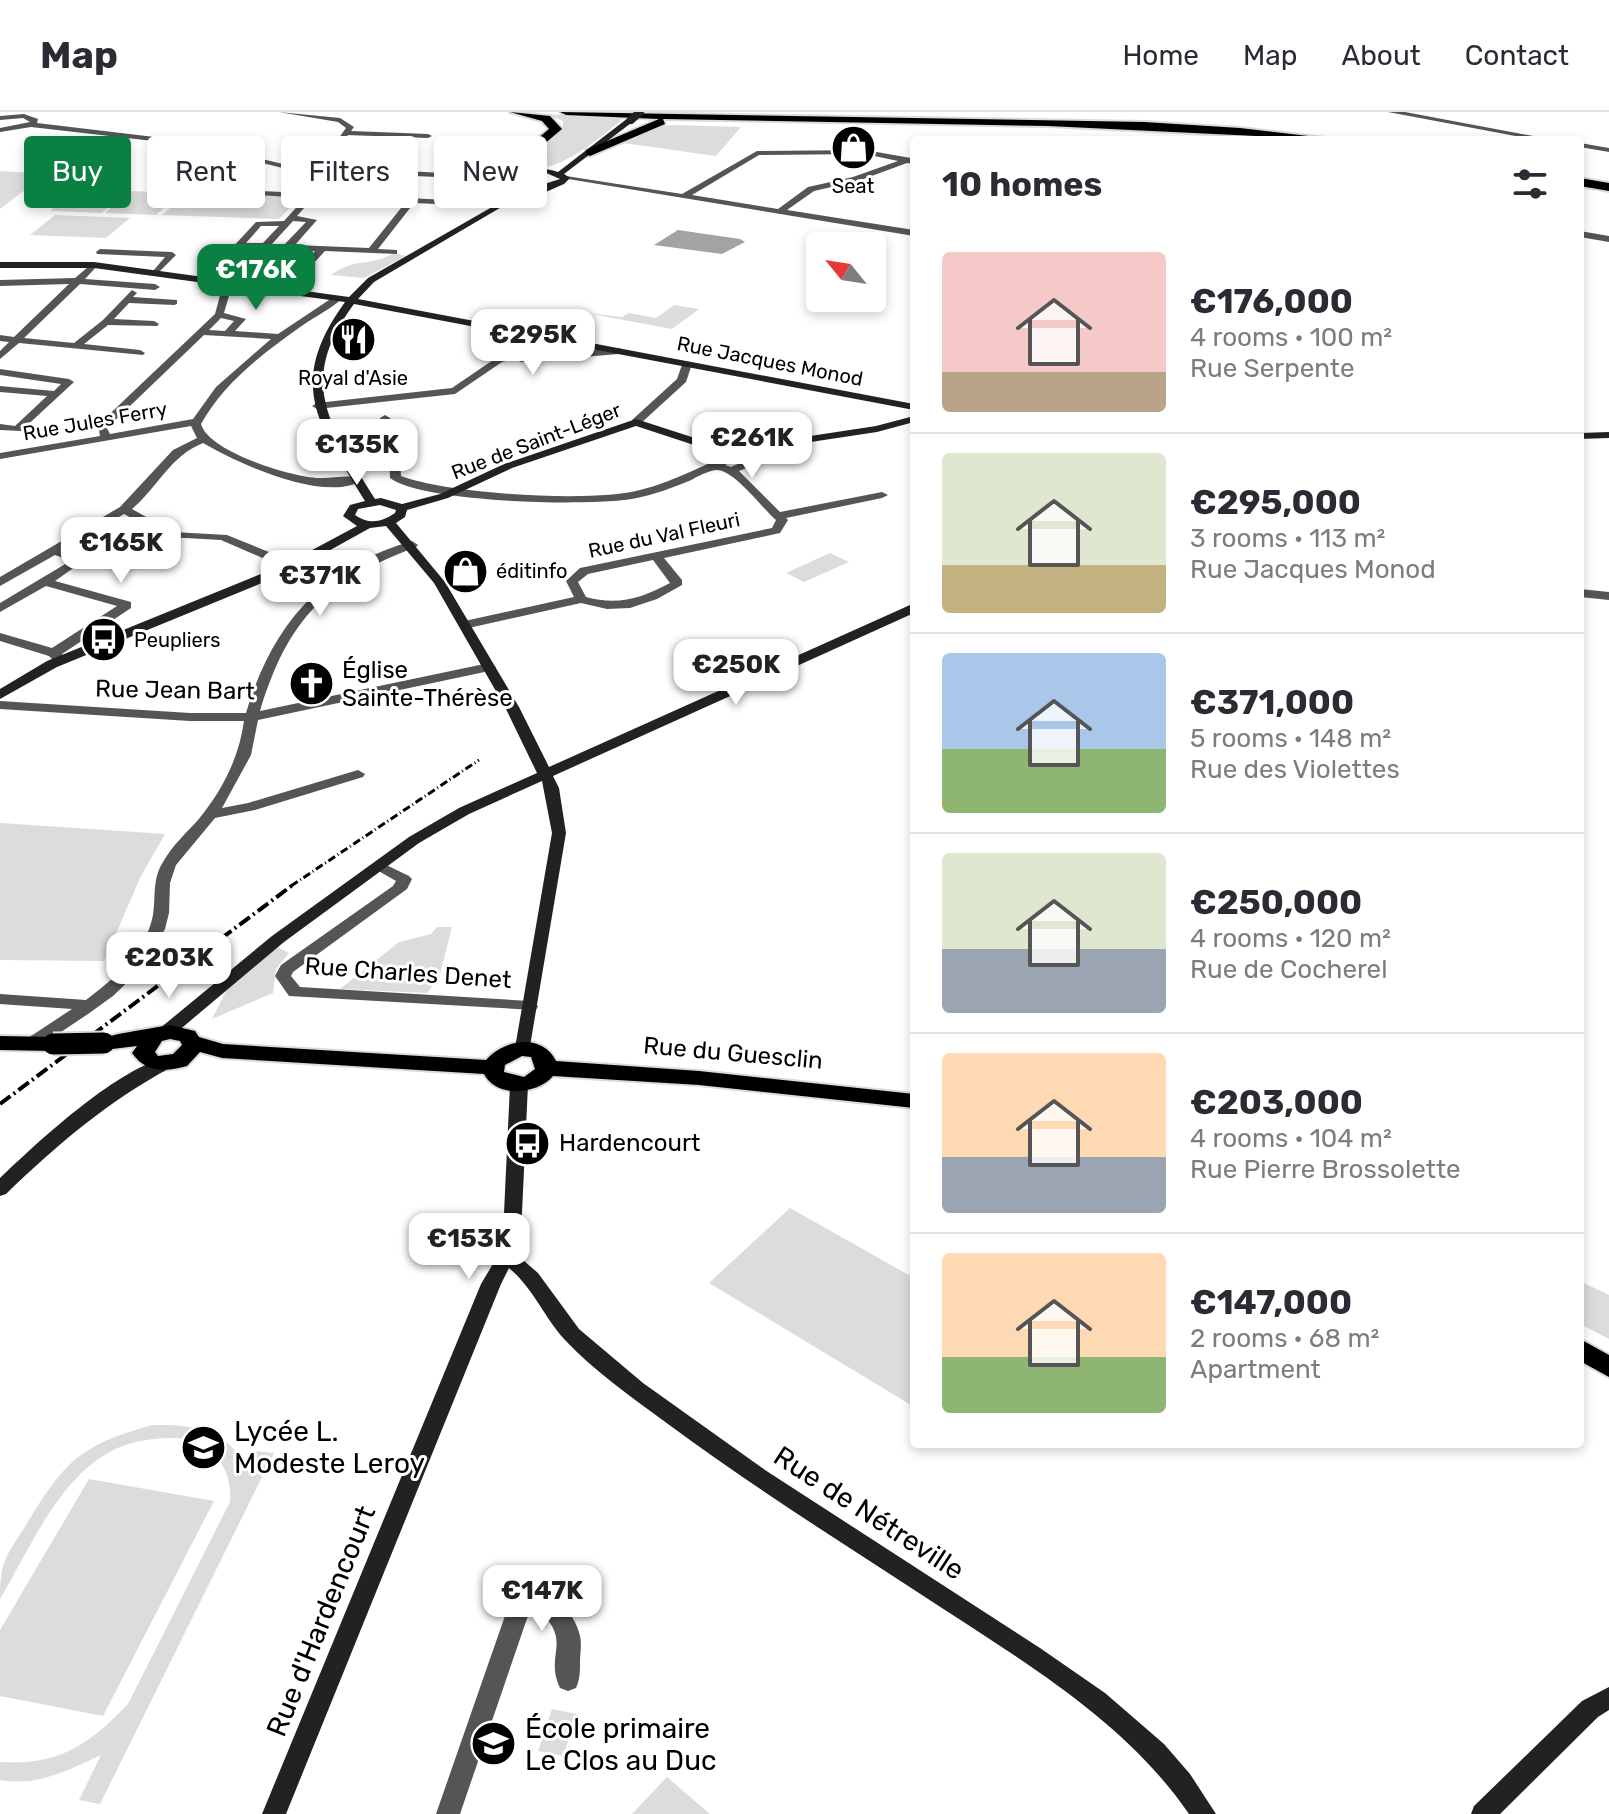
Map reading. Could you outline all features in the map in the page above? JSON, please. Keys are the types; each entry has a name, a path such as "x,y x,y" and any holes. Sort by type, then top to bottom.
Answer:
{"highway":[{"path":"516,112 554,122 556,129 547,136"},
{"path":"566,112 741,117 1074,116 1207,124 1313,136"},
{"path":"628,116 702,112"},
{"path":"897,112 904,113"},
{"path":"654,113 939,112"},
{"path":"1037,112 1208,121 1318,136"},
{"path":"590,152 656,123 741,117"},
{"path":"1584,182 1609,186"}],"main road":[{"path":"0,1043 113,1043 151,1054 188,1045 222,1051 492,1067"},
{"path":"151,1054 188,1045"},
{"path":"523,1048 545,1059 547,1068 536,1080 519,1085 495,1076 492,1067 502,1054 523,1048"},
{"name":"Rue du Guesclin","path":"547,1068 708,1078 910,1101"},
{"path":"1584,1351 1609,1367"}],"street":[{"path":"0,118 35,112"},
{"path":"283,112 348,123 344,136"},
{"path":"547,186 563,178 628,116 640,112"},
{"path":"1392,112 1527,136"},
{"path":"24,116 35,121 31,125"},
{"path":"1,131 31,125 179,142 281,166"},
{"path":"346,133 428,136"},
{"path":"1584,146 1609,150"},
{"path":"547,169 590,152"},
{"path":"683,197 757,153 865,152 910,160"},
{"path":"779,212 811,189 855,179 910,161"},
{"path":"547,171 563,178 910,232"},
{"path":"105,436 102,427 219,315 232,283 300,208"},
{"path":"371,251 406,208"},
{"path":"371,502 337,451 317,406 317,365 357,292 388,269 497,208"},
{"path":"351,301 392,271 507,208"},
{"path":"208,279 262,223 313,220 287,248"},
{"path":"1584,235 1609,239"},
{"path":"240,245 394,252"},
{"path":"286,290 322,249"},
{"path":"100,252 172,255 157,271"},
{"name":"Rue Jacques Monod","path":"0,265 94,265 157,271 338,298 910,406"},
{"path":"0,356 94,265"},
{"path":"1,288 77,281 155,287"},
{"path":"76,346 106,322 138,286"},
{"path":"338,298 280,337 232,378 196,422 197,432 204,439 266,473 338,482 357,480"},
{"path":"127,300 174,302"},
{"path":"219,315 241,319 228,333"},
{"path":"106,322 154,324"},
{"path":"201,332 280,337"},
{"path":"317,406 455,391 499,360 515,356 514,334 519,332"},
{"path":"0,338 140,353"},
{"name":"Rue Jacques Monod","path":"515,356 532,360 619,351"},
{"path":"687,364 682,380 636,422 698,443 744,453 748,460 732,470 714,466"},
{"path":"0,372 69,382 0,446"},
{"path":"0,389 56,394"},
{"path":"385,418 394,447 396,478 459,489 605,499 644,493 744,453 910,420"},
{"name":"Rue Jules Ferry","path":"0,456 196,422"},
{"name":"Rue de Saint-Léger","path":"402,508 459,489 508,466 636,422"},
{"path":"0,427 17,429"},
{"path":"1584,436 1609,435"},
{"path":"0,582 124,509 175,450 204,439"},
{"name":"Rue du Val Fleuri","path":"581,599 573,577 656,556 772,533 782,523 732,470"},
{"path":"777,516 882,495"},
{"path":"0,637 58,657 298,562 367,525 389,522 401,515 402,508 390,502 371,502 350,512 352,520"},
{"path":"124,509 171,535 223,537 298,562"},
{"path":"298,562 352,520"},
{"path":"352,520 367,525"},
{"path":"389,522 412,545 464,625 552,788 559,833 523,1048"},
{"path":"31,1044 129,972 150,943 160,918 168,866 211,814 244,756 252,717 282,646 315,596 367,560 412,545"},
{"path":"0,608 73,564 72,557 53,550"},
{"path":"464,625 581,599 593,603 639,604 676,585 676,580 656,556"},
{"path":"0,695 58,657 127,605 45,582"},
{"path":"1584,593 1609,596"},
{"path":"0,1189 151,1054 203,999 378,866 464,811 544,772 910,610"},
{"name":"Rue Jean Bart","path":"0,705 190,717 252,717 489,667"},
{"path":"211,814 250,807 358,774"},
{"name":"Rue Charles Denet","path":"378,866 404,879 399,889 287,969 283,976 295,992 530,1006"},
{"path":"0,999 85,1005"},
{"path":"188,1045 190,1021 203,999"},
{"name":"Rue d'Hardencourt","path":"274,1814 491,1284 506,1257 519,1140 519,1085"},
{"name":"Rue de Nétreville","path":"506,1257 523,1269 587,1350 682,1424 787,1498 1087,1692 1153,1751 1189,1789 1204,1814"},
{"path":"448,1814 524,1583 556,1611 569,1635 568,1680"},
{"path":"1483,1814 1590,1709 1609,1698"}],"shaded area":[{"path":"546,114 618,118 621,121 590,145 547,167 547,143 563,130 563,121"},
{"path":"663,126 741,127 716,156 623,143 644,131"},
{"path":"0,171 24,172 24,191 0,209"},
{"path":"131,191 147,192 147,208 164,208 156,215 105,213 111,208 131,208"},
{"path":"265,195 281,195 281,208 290,208 279,219 162,215 170,208 265,208"},
{"path":"54,208 108,208 102,213 50,211"},
{"path":"55,215 130,218 106,238 30,235"},
{"path":"678,230 745,242 722,254 654,245"},
{"path":"394,253 406,256 364,278 331,275 340,269"},
{"path":"674,305 699,309 672,329 586,313 622,317 629,313 656,318"},
{"path":"830,553 849,562 804,582 786,573"},
{"path":"0,823 165,834 141,876 104,961 0,960"},
{"path":"437,927 452,927 439,978 427,993 340,989 399,942 431,934"},
{"path":"277,947 289,953 276,969 273,993 212,1019 230,983"},
{"path":"790,1208 910,1276 910,1404 709,1283"},
{"path":"1584,1283 1609,1295 1609,1339 1584,1326"},
{"path":"153,1425 195,1428 220,1437 239,1456 245,1469 256,1451 274,1453 100,1804 79,1800 101,1755 39,1779 0,1780 0,1762 39,1760 71,1750 100,1731 128,1704 230,1502 225,1469 216,1456 202,1445 173,1438 125,1445 100,1458 60,1498 0,1599 1,1575 9,1552 39,1503 64,1471 91,1448"},
{"path":"89,1479 214,1501 103,1716 0,1696 0,1630"},
{"path":"552,1709 577,1714 563,1756 538,1751"},
{"path":"667,1777 710,1814 632,1814"}],"railway":[{"path":"291,886 479,760"},
{"path":"0,1104 294,884"}],"place":[{"name":"Seat","path":"853,147"},
{"name":"Royal d'Asie","path":"353,339"},
{"name":"éditinfo","path":"465,571"},
{"name":"Peupliers","path":"103,640"},
{"name":"Église Sainte-Thérèse","path":"311,684"},
{"name":"Hardencourt","path":"528,1143"},
{"name":"Lycée L. Modeste Leroy","path":"203,1447"},
{"name":"École primaire Le Clos au Duc","path":"494,1744"}]}
